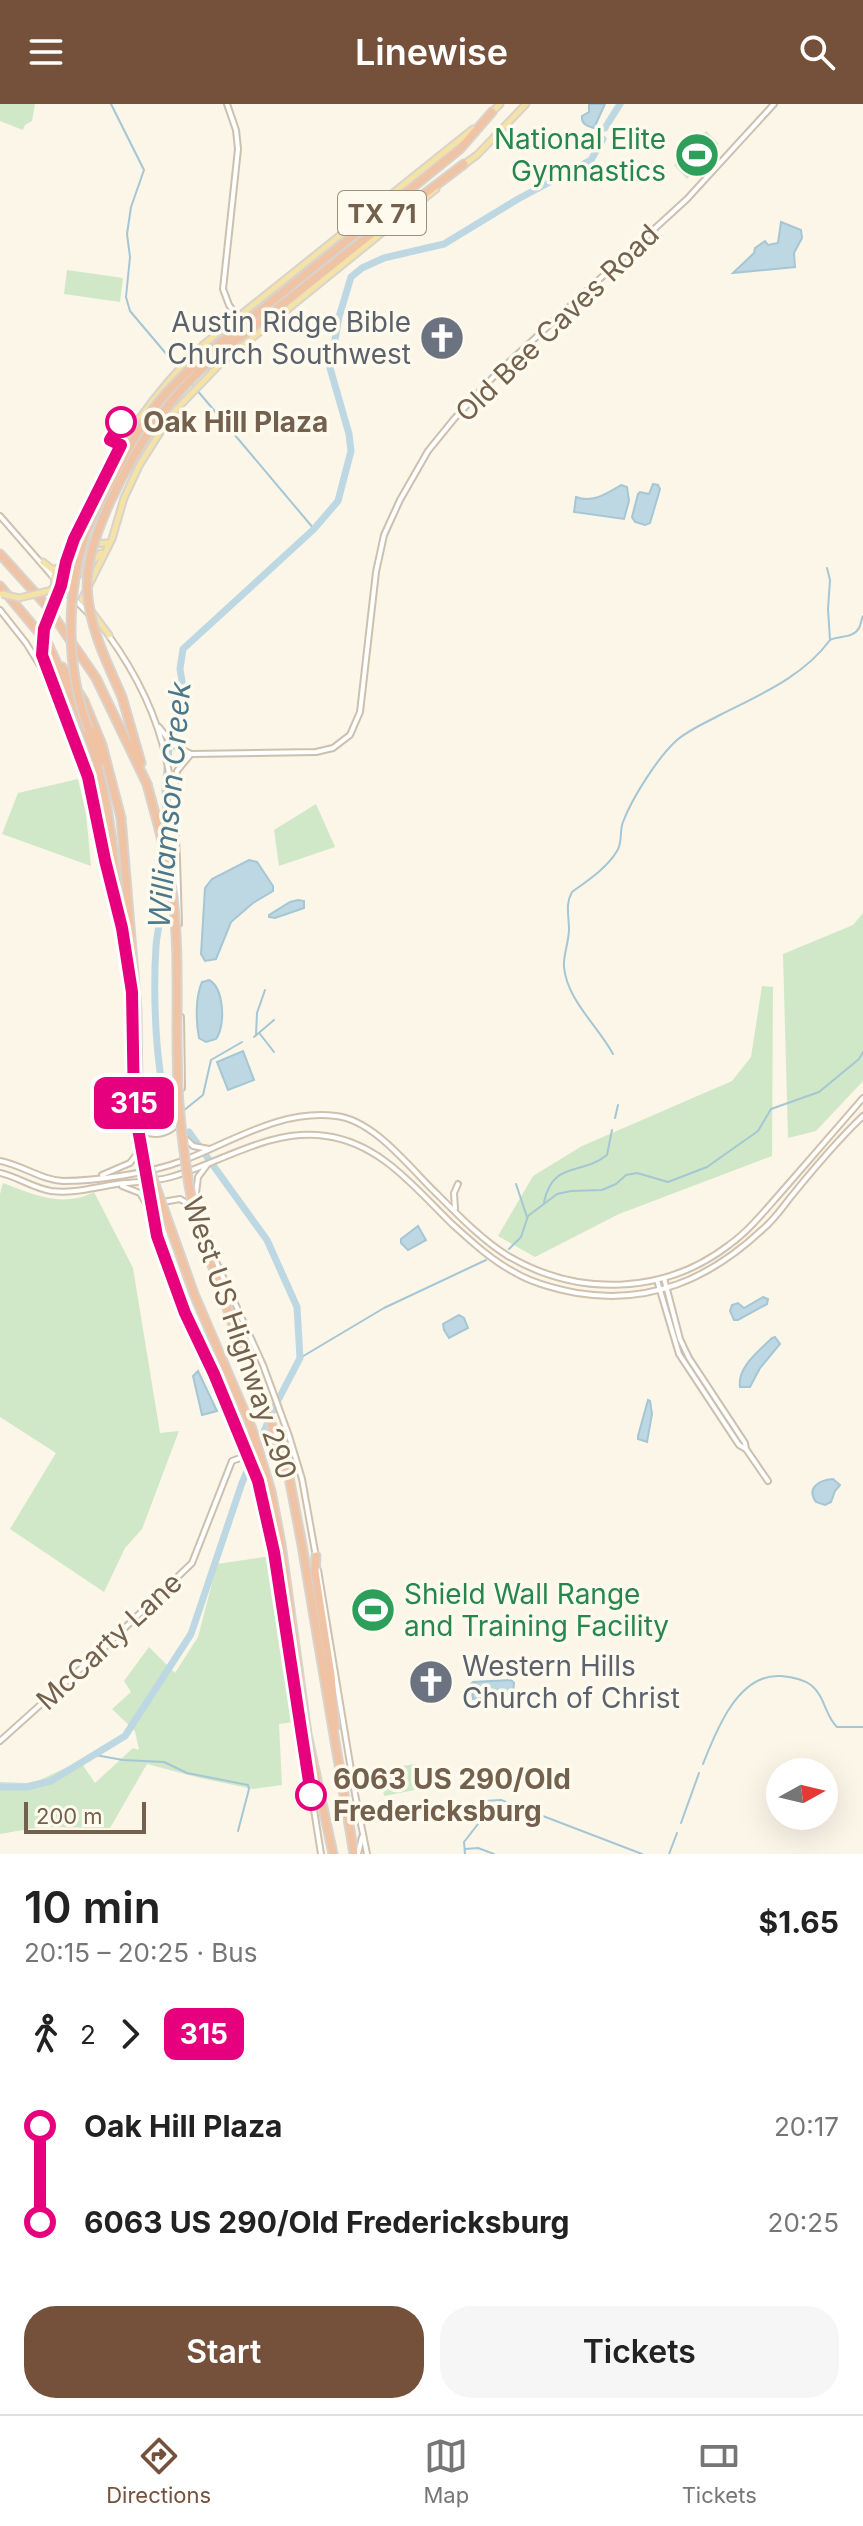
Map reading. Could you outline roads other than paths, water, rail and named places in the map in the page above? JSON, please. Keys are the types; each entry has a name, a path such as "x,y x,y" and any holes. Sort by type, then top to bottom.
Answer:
{"highway":[{"name":"TX 71","path":"147,784 122,697 93,631 87,582 92,542 127,468 160,415 214,357 460,149 492,112"},
{"name":"TX 71","path":"111,784 79,705 70,620 78,563 87,530 121,463 153,409 208,353 464,164"},
{"name":"West US Highway 290","path":"0,553 46,605 96,678 147,784 162,837 173,895 179,1102 187,1177 194,1213 289,1477 334,1745"},
{"name":"West US Highway 290","path":"1,591 48,644 84,701 102,745 121,818 137,1011 138,1100 146,1159 194,1294 252,1429 267,1474 307,1734 333,1854"},
{"path":"48,644 76,707 99,772 109,815 122,928"},
{"path":"214,1374 245,1441 267,1474"},
{"path":"316,1556 315,1572 334,1698 334,1745 356,1854"}],"main road":[{"path":"227,104 238,149 223,289 238,317"},
{"path":"43,562 53,570 60,567 106,472 135,422 174,372 238,317 437,160 500,104"},
{"name":"TX 71","path":"124,498 161,429 200,383 477,155 526,104"},
{"name":"Old Bee Caves Road","path":"191,754 316,752 333,748 350,735 360,712 376,572 384,535 428,451 497,373 687,199 774,104"},
{"path":"106,472 119,464 127,468 130,478 108,545 82,599 130,665 155,717 167,755 174,794"},
{"path":"0,516 109,635"},
{"path":"83,522 82,539 87,544 108,545"},
{"path":"74,539 61,586 44,629 42,655 88,777 122,928 132,992 134,1106 152,1214 176,1292 214,1374"},
{"path":"1,591 19,598 52,590 88,568 108,545"},
{"path":"52,590 54,576"},
{"path":"56,601 64,594 70,594"},
{"path":"0,610 26,643 55,690"},
{"path":"159,727 172,744 191,754 177,771 174,794"},
{"name":"West US Highway 290","path":"174,794 182,1110 188,1171 214,1257 269,1380 302,1479 367,1854"},
{"path":"0,1163 58,1181 96,1178 145,1171 186,1159 285,1120 314,1115 340,1116 364,1126 383,1141 505,1254 559,1279 586,1284 624,1285 664,1278 700,1264 730,1245 762,1214 863,1098"},
{"path":"137,1122 145,1133 166,1132 178,1124 182,1110"},
{"path":"0,1173 45,1189 77,1191 147,1182 200,1169 261,1142 297,1135 324,1135 360,1145 385,1160 470,1240 507,1268 528,1279 568,1291 598,1296 629,1295 659,1290 703,1274 736,1253 766,1227 863,1116"},
{"path":"184,1137 193,1146 211,1149"},
{"path":"96,1178 130,1163 140,1149"},
{"path":"197,1204 200,1169"},
{"path":"801,1169 808,1177"},
{"path":"77,1191 79,1180"},
{"path":"116,1184 140,1193 152,1214"},
{"path":"456,1211 454,1197 458,1184"},
{"path":"154,1222 157,1209 163,1202 174,1198 185,1201 199,1214"},
{"path":"528,1279 534,1269"},
{"path":"664,1278 680,1339 689,1358 768,1481"},
{"path":"657,1280 682,1361 739,1445 746,1449"},
{"path":"245,1441 268,1518 319,1845 323,1854"},
{"name":"McCarty Lane","path":"0,1741 192,1563 232,1461 243,1457 251,1462"},
{"path":"356,1854 362,1834"}],"water":[{"path":"589,104 605,104 594,128 582,121 582,116 589,112"},
{"path":"781,222 801,230 802,238 794,253 795,267 733,273 765,241 768,245 778,243"},
{"path":"653,484 660,489 650,523 635,522 632,517 638,494 649,494"},
{"path":"621,485 627,487 629,501 624,519 574,512 576,497 594,498"},
{"path":"249,860 257,862 273,886 273,891 231,922 216,959 205,961 201,954 205,888 212,879"},
{"path":"304,901 304,908 275,918 269,917 290,902"},
{"path":"209,980 218,991 222,1016 216,1039 206,1042 199,1038 197,1010 202,982"},
{"path":"243,1051 254,1080 228,1090 217,1062"},
{"path":"418,1226 426,1240 408,1250 401,1239"},
{"path":"763,1297 768,1299 767,1304 734,1320 730,1311 732,1305 738,1303 744,1308"},
{"path":"459,1315 464,1318 468,1328 449,1338 443,1324"},
{"path":"775,1337 780,1344 760,1368 750,1387 740,1387 745,1366"},
{"path":"198,1371 217,1411 202,1415 193,1376"},
{"path":"648,1400 652,1414 647,1442 638,1439 638,1436"},
{"path":"833,1479 840,1485 831,1502 825,1505 816,1502 813,1489 823,1481"},
{"path":"511,1680 514,1683 513,1694 473,1699 473,1682"}],"waterway":[{"path":"111,104 144,170 131,207 127,234 130,257 126,297 130,311 179,369"},
{"name":"Williamson Creek","path":"605,128 620,104"},
{"name":"Williamson Creek","path":"168,860 165,790 169,749 182,710 180,669 183,649 314,529 338,501 351,451 330,368 339,317 351,277 384,258 444,244 591,160 603,139"},
{"path":"191,383 314,529"},
{"path":"613,1054 577,1002 566,979 564,962 572,892 613,857 619,848 622,826 633,801 654,767 677,740 794,675 830,640 830,580 827,568"},
{"path":"830,640 853,634 863,616"},
{"name":"Williamson Creek","path":"168,873 156,946 155,1008 164,1095 169,1113 177,1119"},
{"path":"256,1035 257,1013 265,990"},
{"path":"254,1037 274,1020"},
{"path":"260,1034 274,1052"},
{"path":"183,1111 203,1095 211,1060 242,1042"},
{"path":"509,1249 521,1237 528,1216 557,1194 602,1190 626,1175 637,1173 668,1182 707,1167 758,1131 771,1109 819,1092 859,1059 863,1052"},
{"path":"615,1118 618,1105"},
{"path":"544,1202 548,1189 561,1174 607,1155 612,1130"},
{"name":"Williamson Creek","path":"0,1787 27,1787 51,1781 125,1736 191,1634 242,1483 274,1408 300,1358 297,1307 267,1240 189,1132"},
{"path":"516,1184 527,1217"},
{"path":"300,1358 384,1308 486,1260"},
{"path":"703,1764 731,1706 752,1684 766,1678 785,1676 808,1683 816,1690 837,1727 863,1727"},
{"path":"95,1755 164,1762 187,1773 248,1785 238,1831"},
{"path":"681,1823 699,1773"},
{"path":"465,1854 464,1842 478,1824 484,1801 501,1800 642,1854"},
{"path":"669,1854 677,1833"},
{"path":"465,1849 478,1848 494,1854"}],"place":[{"name":"National Elite Gymnastics","path":"697,155"},
{"name":"Austin Ridge Bible Church Southwest","path":"442,338"},
{"name":"Oak Hill Plaza","path":"121,422"},
{"name":"Shield Wall Range and Training Facility","path":"373,1610"},
{"name":"Western Hills Church of Christ","path":"431,1682"},
{"name":"6063 US 290/Old Fredericksburg","path":"311,1795"}]}
